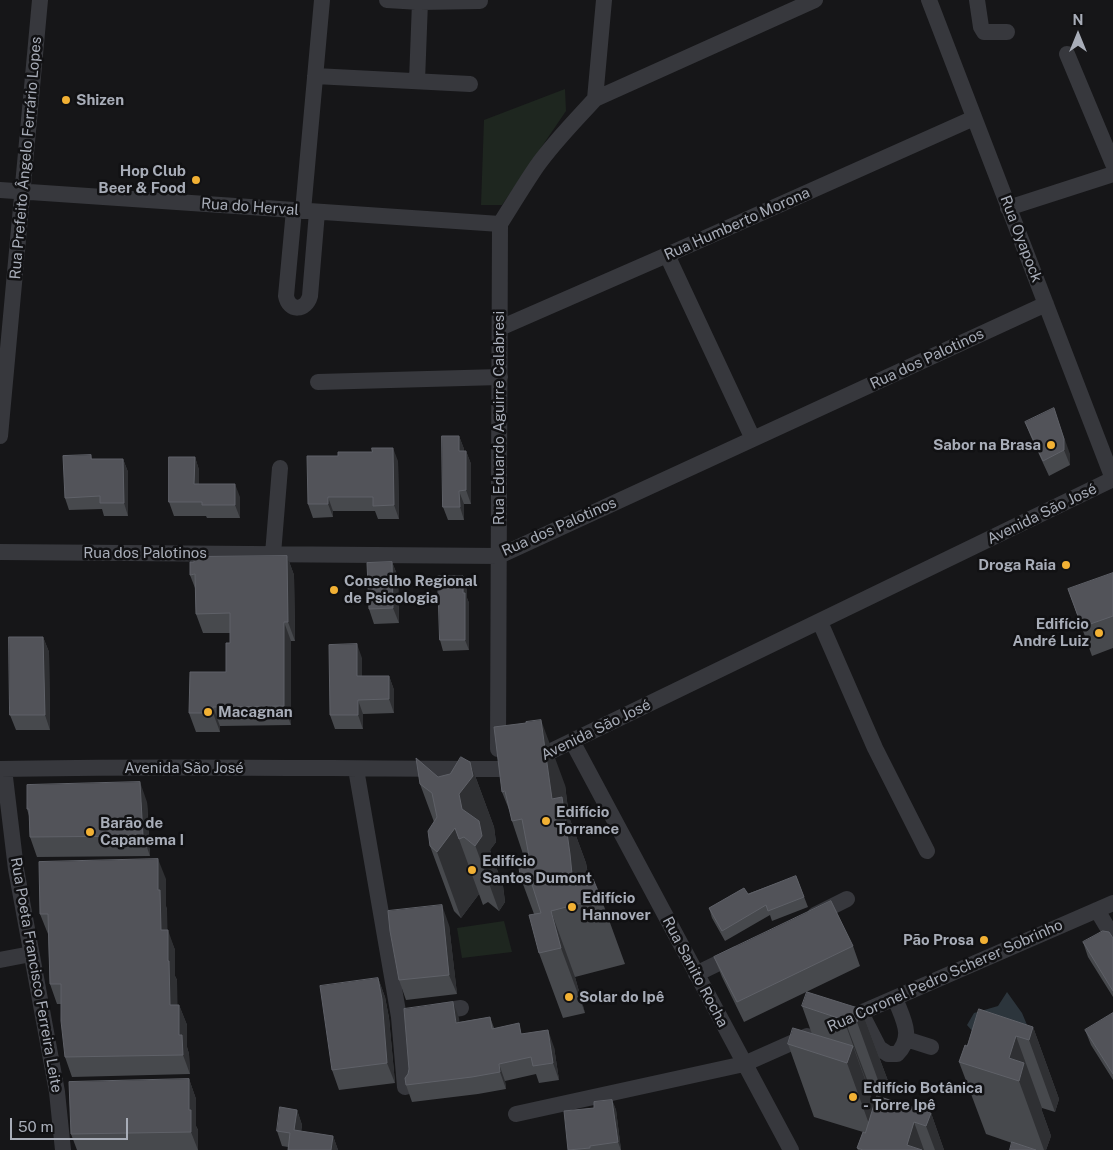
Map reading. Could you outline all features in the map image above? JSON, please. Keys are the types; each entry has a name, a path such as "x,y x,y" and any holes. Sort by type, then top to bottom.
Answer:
{"street":[{"name":"Rua Prefeito Ângelo Ferrário Lopes","path":"0,436 1,403 40,0"},
{"path":"305,211 286,296 289,304 300,307 305,305 309,299 305,211 322,0"},
{"path":"388,0 420,2 480,1"},
{"path":"595,99 604,0"},
{"path":"500,224 538,165 595,99 815,0"},
{"name":"Rua Oyapock","path":"928,0 1113,479"},
{"path":"977,0 981,27 984,32 1007,32"},
{"path":"417,81 420,2"},
{"path":"1067,54 1113,164"},
{"path":"315,76 470,84"},
{"name":"Rua Humberto Morona","path":"500,328 974,118"},
{"path":"1008,208 1113,174"},
{"name":"Rua do Herval","path":"0,190 500,224"},
{"name":"Rua Eduardo Aguirre Calabresi","path":"498,769 500,224"},
{"path":"668,255 753,439"},
{"name":"Rua dos Palotinos","path":"0,552 499,556 1046,304"},
{"path":"318,382 500,377"},
{"path":"273,554 280,468"},
{"name":"Avenida São José","path":"2,769 172,767 498,769 523,764 572,742 1113,479"},
{"path":"820,622 872,742 927,851"},
{"name":"Rua Sanito Rocha","path":"572,742 791,1150"},
{"name":"Rua Poeta Francisco Ferreira Leite","path":"2,769 8,870 31,954 57,1092 63,1150"},
{"path":"356,769 399,1017 405,1087"},
{"path":"804,920 847,899"},
{"name":"Rua Coronel Pedro Scherer Sobrinho","path":"516,1114 744,1064 1113,903"},
{"path":"1097,910 1113,937"},
{"path":"696,974 752,946"},
{"path":"0,960 31,954"},
{"path":"861,1013 878,1048 888,1054 897,1054 903,1048 906,1030 895,998"},
{"path":"399,1017 461,1008"},
{"path":"906,1039 931,1047"}],"shaded area":[{"path":"565,89 566,111 502,205 481,205 484,120"},
{"path":"504,921 512,952 462,958 457,928"},
{"path":"1007,992 1022,1013 1033,1039 974,1033 967,1025 974,1013 998,1006"}],"building":[{"name":"Sabor na Brasa","path":"1054,408 1064,439 1064,450 1043,461 1025,422"},
{"path":"442,436 459,436 459,451 466,451 466,490 459,491 460,507 443,507"},
{"path":"372,448 393,448 394,505 373,506 373,497 328,497 328,504 308,504 307,456 338,456 338,452 372,452"},
{"path":"91,455 91,459 123,459 124,503 100,503 100,496 65,498 63,456"},
{"path":"169,457 195,457 194,484 235,484 235,505 169,502"},
{"path":"287,556 288,622 284,622 284,706 213,707 213,713 189,713 190,672 226,672 226,643 230,643 230,613 196,614 195,574 190,575 190,562 194,562 194,557"},
{"path":"392,562 393,608 369,609 367,563"},
{"path":"1113,573 1113,616 1082,627 1068,589"},
{"path":"438,576 463,576 465,640 440,640"},
{"path":"9,637 43,637 45,715 10,715"},
{"path":"357,644 357,676 389,676 389,699 358,700 358,715 330,715 329,645"},
{"path":"541,720 552,799 562,797 573,884 593,879 601,898 551,911 561,948 539,953 529,915 541,913 529,875 520,876 518,858 529,856 522,819 512,821 505,791 502,792 494,727"},
{"path":"461,757 470,762 473,776 459,794 462,809 479,821 482,836 475,846 464,837 459,839 455,828 437,852 430,846 428,831 437,817 432,793 420,784 416,758 438,777 450,774"},
{"path":"140,782 143,836 30,837 27,785"},
{"path":"158,859 161,930 168,930 170,1005 179,1005 179,1035 182,1035 183,1055 65,1057 61,1021 61,984 50,984 48,914 40,914 39,862"},
{"path":"796,876 804,897 768,911 766,905 722,931 709,908 744,888 748,894"},
{"path":"831,901 853,946 737,1002 714,957"},
{"path":"442,905 449,975 399,980 388,911"},
{"path":"1103,931 1109,932 1113,938 1113,991 1083,942"},
{"path":"378,978 382,999 387,1063 332,1070 320,986"},
{"path":"807,992 861,1009 857,1022 844,1018 844,1020 802,1006"},
{"path":"453,1002 456,1023 490,1017 492,1029 519,1023 521,1034 548,1030 553,1063 533,1066 531,1057 499,1064 500,1072 406,1085 405,1078 409,1069 404,1009"},
{"path":"979,1009 1033,1027 1029,1040 1016,1036 1009,1058 1024,1063 1019,1081 959,1062 965,1045 967,1046"},
{"path":"1113,1013 1113,1074 1085,1030"},
{"path":"793,1028 853,1046 847,1063 788,1044"},
{"path":"189,1079 191,1132 71,1134 69,1082"},
{"path":"877,1096 931,1113 926,1126 914,1122 907,1145 922,1150 863,1150 857,1148 863,1132 865,1133"},
{"path":"612,1100 618,1142 590,1146 590,1148 568,1150 564,1111 594,1108 594,1102"},
{"path":"280,1107 297,1110 294,1130 333,1136 331,1150 288,1150 290,1133 277,1131"},
{"path":"1012,1142 1036,1150 1010,1150"}],"place":[{"name":"Shizen","path":"66,100"},
{"name":"Hop Club Beer & Food","path":"196,180"},
{"name":"Sabor na Brasa","path":"1051,445"},
{"name":"Droga Raia","path":"1066,565"},
{"name":"Conselho Regional de Psicologia","path":"334,590"},
{"name":"Edifício André Luiz","path":"1099,633"},
{"name":"Macagnan","path":"208,712"},
{"name":"Edifício Torrance","path":"546,821"},
{"name":"Barão de Capanema I","path":"90,832"},
{"name":"Edifício Santos Dumont","path":"472,870"},
{"name":"Edifício Hannover","path":"572,907"},
{"name":"Pão Prosa","path":"984,940"},
{"name":"Solar do Ipê","path":"569,997"},
{"name":"Edifício Botânica - Torre Ipê","path":"853,1097"}]}
